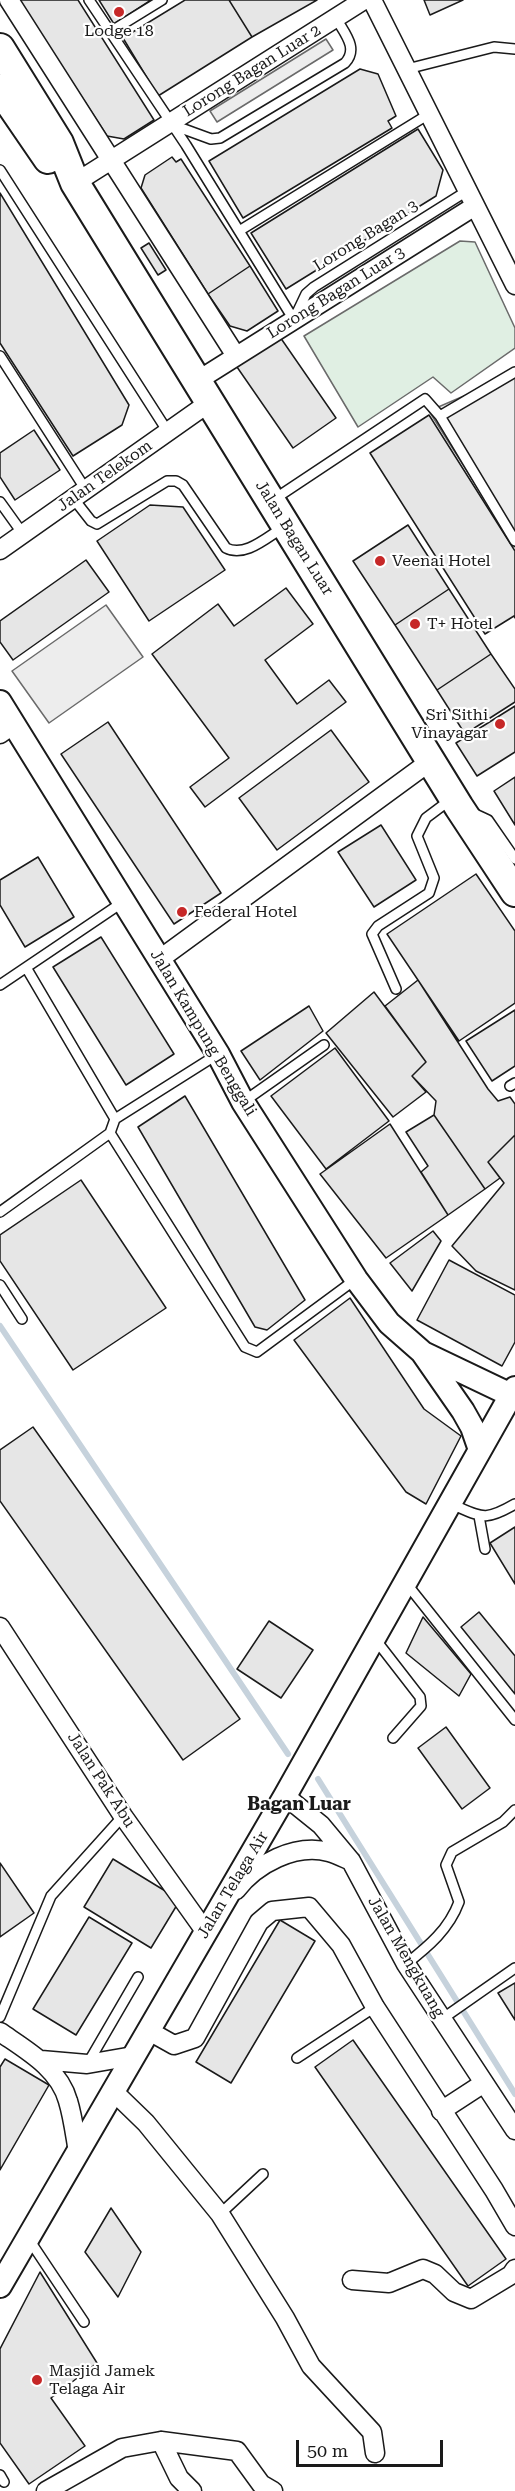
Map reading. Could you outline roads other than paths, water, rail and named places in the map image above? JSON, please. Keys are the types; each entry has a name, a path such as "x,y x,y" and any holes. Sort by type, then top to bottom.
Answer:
{"main road":[{"name":"Jalan Bagan Luar","path":"0,48 59,143 75,183 515,892"},
{"name":"Jalan Bagan Luar","path":"2,96 43,154 75,183"}],"street":[{"path":"9,0 236,356"},
{"name":"Lorong Bagan Luar 2","path":"75,183 364,0"},
{"path":"372,0 515,285"},
{"name":"Lorong Bagan Luar 3","path":"203,392 236,356 294,320 471,199"},
{"name":"Jalan Telekom","path":"0,550 168,432 203,392"},
{"name":"Jalan Kampung Benggali","path":"0,702 7,729 160,959 218,1054 243,1102 356,1279 389,1323 422,1352"},
{"path":"160,959 432,760"},
{"path":"422,1352 513,1392"},
{"path":"422,1352 463,1411 472,1427 480,1450"},
{"name":"Jalan Telaga Air","path":"2,2277 28,2238 285,1796 513,1392"},
{"name":"Jalan Pak Abu","path":"0,1627 123,1816 205,1931"},
{"name":"Jalan Mengkuang","path":"285,1796 321,1825 351,1861 447,2016 484,2083 515,2130"},
{"path":"205,1931 243,1882 263,1865 284,1855 305,1851 327,1851 351,1861"},
{"path":"149,2031 174,2045 195,2038 259,1922 272,1911 309,1907 341,1945 375,2007 515,2226"},
{"path":"0,2032 41,2060 60,2084 68,2100 78,2152"},
{"path":"41,2060 87,2064 133,2056"},
{"path":"441,2111 484,2083"},
{"path":"113,2091 146,2123 220,2214 285,2318 311,2366 372,2432 375,2453"},
{"path":"352,2280 389,2283 423,2269 435,2274 454,2292 471,2299 512,2275 515,2269"},
{"path":"161,2441 179,2478 192,2491"},
{"path":"46,2491 122,2448 161,2441 237,2451 261,2484 273,2491"}],"lane":[{"path":"89,0 294,320"},
{"path":"110,32 162,0"},
{"name":"Lorong Bagan Luar 2","path":"169,123 211,139 220,138 345,63 352,50 336,18"},
{"path":"407,69 494,47 515,49"},
{"path":"239,231 429,114"},
{"path":"0,170 168,432"},
{"path":"0,356 80,494 92,521 97,524 167,482 176,481 183,485 226,548 233,552 243,552 287,526"},
{"path":"440,416 515,372"},
{"path":"272,501 425,399 440,416 515,541"},
{"path":"0,501 23,534"},
{"path":"396,989 372,934 378,926 429,893 434,878 417,836 426,818 457,801 488,820 515,859"},
{"path":"0,985 27,969 123,902"},
{"path":"27,969 115,1119"},
{"path":"243,1102 324,1045"},
{"path":"0,1212 111,1133 115,1119 218,1054"},
{"path":"111,1133 245,1347 257,1352 356,1279"},
{"path":"0,1285 22,1319"},
{"path":"451,1504 479,1516 494,1516 515,1504"},
{"path":"479,1516 485,1548"},
{"path":"405,1582 515,1719"},
{"path":"374,1637 420,1696 421,1706 393,1738"},
{"path":"412,1960 432,1944 454,1916 459,1902 446,1865 452,1852 503,1822 515,1810"},
{"path":"0,2017 51,1896 123,1816"},
{"path":"447,2016 515,1968"},
{"path":"87,2064 138,1977"},
{"path":"297,2058 375,2007"},
{"path":"220,2214 263,2174"},
{"path":"28,2238 84,2322"}],"waterway":[{"path":"0,1326 288,1754"},
{"path":"318,1779 515,2094"}],"place":[{"name":"Lodge 18","path":"119,12"},
{"name":"Veenai Hotel","path":"380,561"},
{"name":"T+ Hotel","path":"415,624"},
{"name":"Sri Sithi Vinayagar","path":"500,724"},
{"name":"Federal Hotel","path":"182,912"},
{"name":"Masjid Jamek Telaga Air","path":"37,2380"}],"district":[{"name":"Bagan Luar","path":"299,1805"}]}
